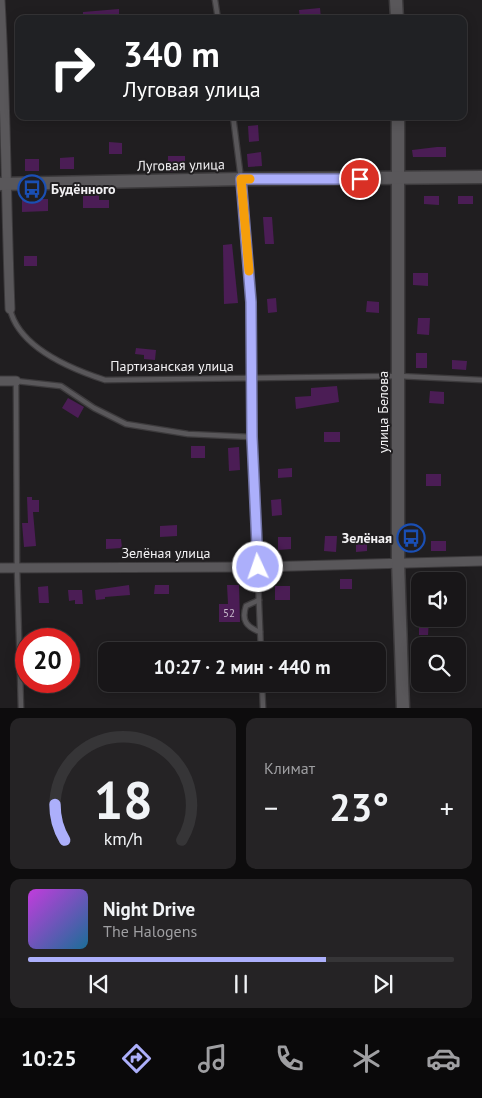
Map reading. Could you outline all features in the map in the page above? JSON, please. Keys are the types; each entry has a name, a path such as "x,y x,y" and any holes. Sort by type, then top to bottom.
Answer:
{"street":[{"path":"0,0 4,84 2,184 10,310"},
{"path":"396,0 397,15"},
{"name":"улица Белова","path":"398,120 398,562 403,708"},
{"name":"Луговая улица","path":"2,184 241,179 482,177"},
{"path":"0,381 16,381"},
{"name":"Зелёная улица","path":"0,568 258,567 482,561"}],"lane":[{"path":"215,0 217,15"},
{"path":"233,120 241,179 251,302 252,437 261,642"},
{"name":"Партизанская улица","path":"10,310 15,324 43,352 62,364 105,380 398,376 482,380"},
{"path":"21,708 17,568 16,381 56,384 126,424 188,434 252,437"},
{"path":"259,600 246,606 245,620 249,628 260,632"},
{"path":"262,692 263,708"}],"building":[{"path":"320,8 321,15 300,15 299,10"},
{"path":"119,9 119,15 83,15 83,12"},
{"path":"258,125 259,141 249,142 248,126"},
{"path":"109,142 122,143 122,154 109,154"},
{"path":"446,147 446,157 413,157 412,150"},
{"path":"261,152 262,166 248,167 247,154"},
{"path":"168,156 185,156 185,171 168,172"},
{"path":"74,157 74,169 60,169 60,158"},
{"path":"25,159 39,159 39,171 25,171"},
{"path":"83,195 99,195 99,200 109,200 109,208 83,208"},
{"path":"424,196 439,196 439,205 424,204"},
{"path":"458,196 473,196 473,204 458,204"},
{"path":"22,199 48,199 48,211 22,212"},
{"path":"263,217 272,217 274,244 265,244"},
{"path":"232,244 238,303 224,304 223,245"},
{"path":"24,256 37,256 37,266 24,266"},
{"path":"413,273 428,273 428,286 413,285"},
{"path":"276,298 277,312 268,313 267,299"},
{"path":"367,301 379,302 379,313 366,312"},
{"path":"418,318 430,318 429,335 417,334"},
{"path":"136,348 156,350 155,360 144,359 144,355 135,354"},
{"path":"416,353 427,353 427,368 416,368"},
{"path":"452,360 467,361 466,370 452,369"},
{"path":"337,386 339,402 296,409 295,397 311,396 311,388"},
{"path":"430,391 444,392 444,404 429,403"},
{"path":"68,398 84,407 78,418 62,408"},
{"path":"324,432 340,432 340,442 324,442"},
{"path":"191,446 205,446 205,458 191,458"},
{"path":"239,447 240,470 229,471 228,448"},
{"path":"292,468 292,477 278,478 278,469"},
{"path":"426,474 441,474 441,486 426,486"},
{"path":"27,497 32,497 32,500 39,500 39,512 33,512 36,546 24,547 22,523 28,523"},
{"path":"281,499 282,515 272,516 271,500"},
{"path":"177,525 177,536 160,537 160,526"},
{"path":"325,536 337,536 336,552 324,551"},
{"path":"367,536 367,551 356,552 356,537"},
{"path":"278,537 291,537 291,549 278,550"},
{"path":"106,539 121,539 122,548 106,549"},
{"path":"431,541 446,541 446,551 431,551"},
{"path":"340,579 352,579 352,589 340,589"},
{"path":"129,585 130,595 105,597 105,599 96,600 95,590"},
{"path":"155,585 169,585 169,594 154,594"},
{"path":"227,585 239,585 240,622 219,622 219,604 228,604"},
{"path":"48,586 49,603 39,603 38,587"},
{"path":"275,586 290,586 290,600 275,600"},
{"path":"68,590 82,590 83,604 75,604 75,600 69,601"},
{"path":"419,627 429,627 428,635 419,635"}],"slow traffic":[{"path":"249,271 241,179 250,179"}],"place":[{"name":"Будённого","path":"32,189"},
{"name":"Зелёная","path":"411,538"}],"route":[{"path":"258,567 252,437 250,277 241,179 360,179"}]}
